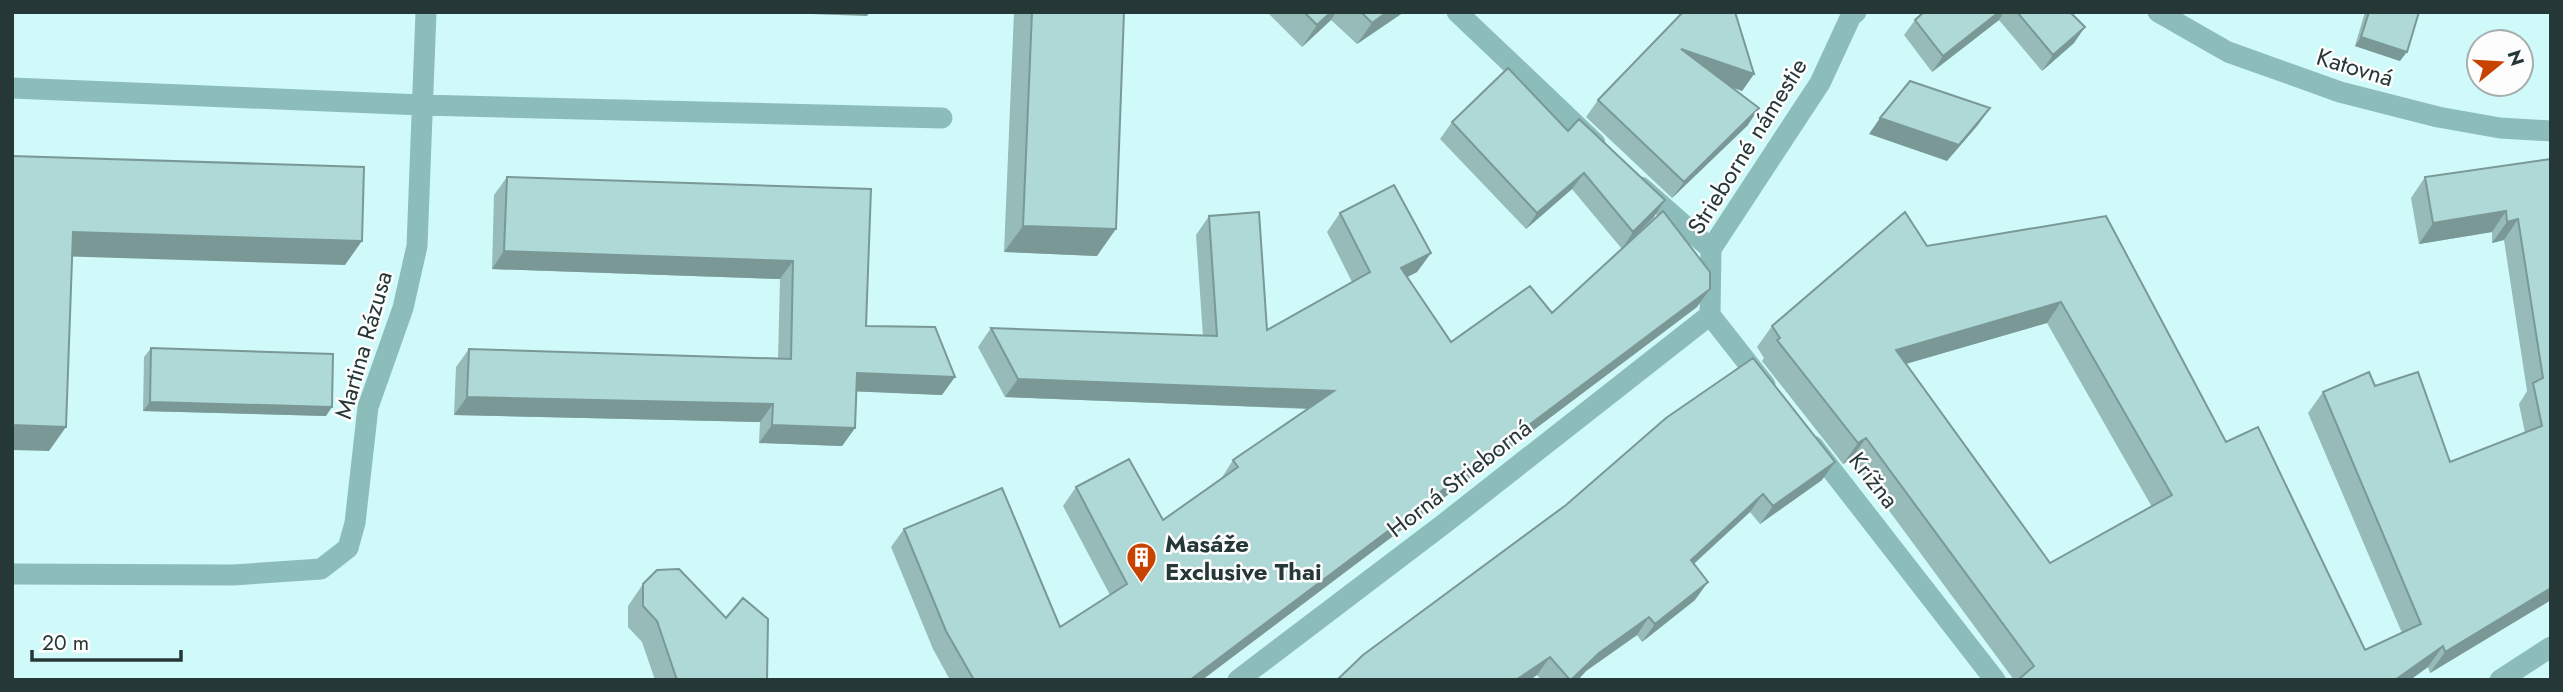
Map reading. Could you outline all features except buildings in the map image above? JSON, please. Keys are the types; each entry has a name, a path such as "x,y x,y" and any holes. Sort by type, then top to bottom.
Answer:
{"street":[{"name":"Martina Rázusa","path":"12,574 233,575 321,569 348,548 355,523 368,407 403,308 417,246 426,12"},
{"path":"1457,12 1616,164 1711,249"},
{"name":"Strieborné námestie","path":"1710,315 1711,249 1820,83 1851,16 1856,12"},
{"name":"Katovná","path":"2158,12 2228,52 2340,92 2438,117 2500,128 2551,131"},
{"path":"12,88 422,105 942,118"},
{"path":"1710,315 1778,401"},
{"name":"Horná Strieborná","path":"1238,680 1445,523 1710,315"},
{"name":"Krížna","path":"1804,434 1995,680"},
{"path":"2500,680 2551,647"}],"place":[{"name":"Masáže Exclusive Thai","path":"1142,584"}]}
